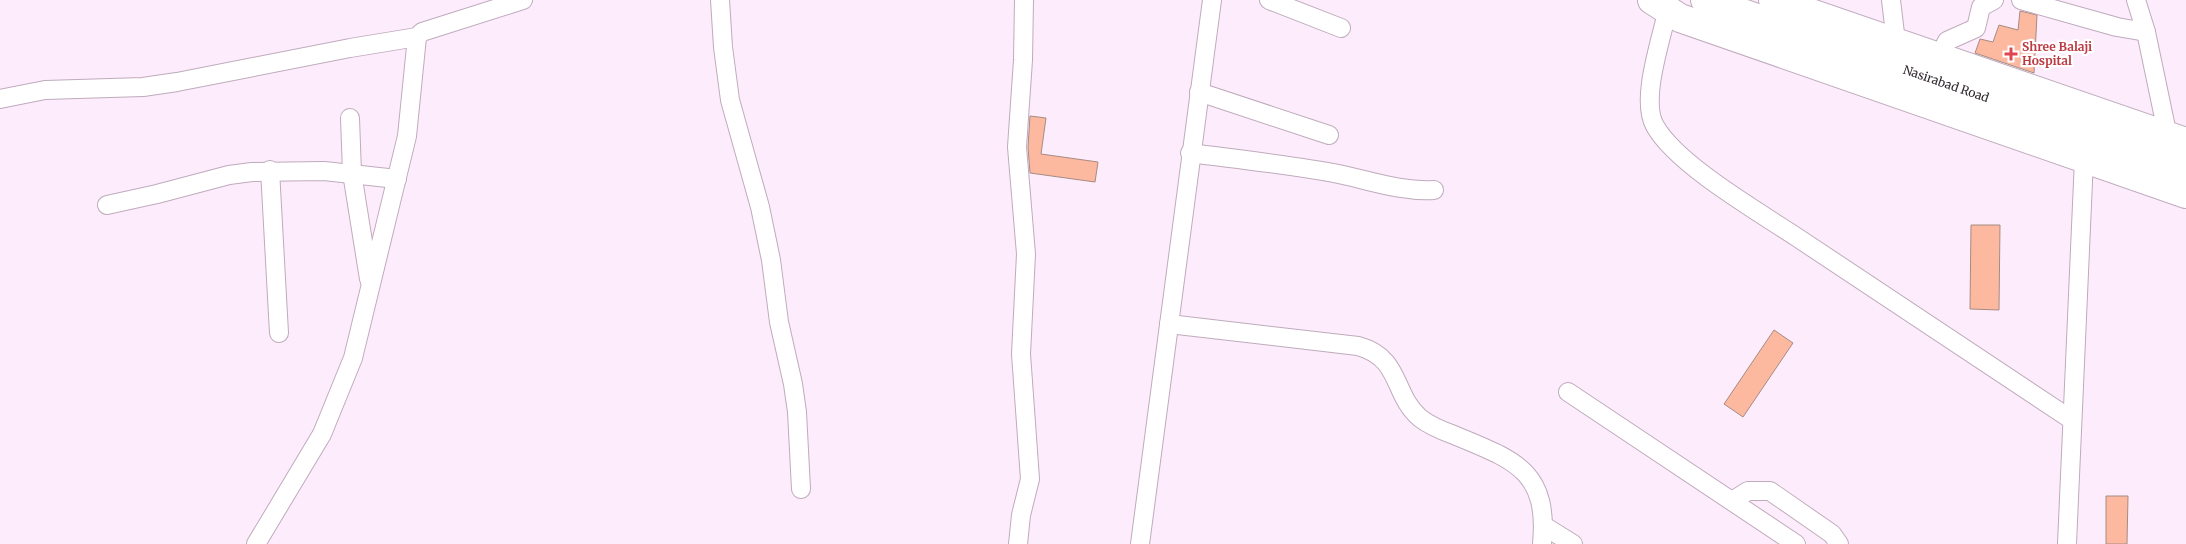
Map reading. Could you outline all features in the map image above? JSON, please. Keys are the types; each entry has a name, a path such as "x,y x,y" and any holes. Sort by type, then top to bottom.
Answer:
{"highway":[{"name":"Nasirabad Road","path":"1705,0 2087,147 2186,167"},
{"path":"1773,0 2177,139"},
{"path":"1660,6 2087,147 2186,197"}],"street":[{"path":"0,99 45,90 142,87 177,82 350,48 417,37 422,32 523,0"},
{"path":"720,0 723,47 730,100 760,207 772,260 779,322 793,384 797,412 801,489"},
{"path":"1018,544 1030,479 1021,354 1026,254 1017,147 1023,60 1024,0"},
{"path":"1140,544 1190,153 1212,0"},
{"path":"1269,0 1340,28"},
{"path":"1891,0 1896,42"},
{"path":"1939,57 1947,40 1966,35 1976,28 1982,7 1994,0"},
{"path":"2021,0 2146,32"},
{"path":"2136,0 2177,139"},
{"path":"1660,6 1650,104 1654,125 1664,139 1719,185 2072,420"},
{"path":"256,544 322,434 353,358 407,136 417,37"},
{"path":"1199,92 1329,135"},
{"path":"350,118 352,173 370,287"},
{"path":"2067,544 2087,147"},
{"path":"1190,153 1331,172 1393,188 1413,191 1434,190"},
{"path":"107,205 229,175 270,170 352,173 397,179"},
{"path":"270,170 279,333"},
{"path":"1169,324 1358,346 1372,350 1382,357 1411,408 1421,419 1496,453 1526,473 1537,489 1542,505 1544,526 1542,544"},
{"path":"1568,392 1796,544"},
{"path":"1732,501 1748,491 1770,491 1832,534 1839,544"},
{"path":"1544,526 1573,544"}],"building":[{"path":"2020,11 2037,15 2034,73 1975,53 1980,39 1993,42 1999,25 2018,30"},
{"path":"1030,116 1046,118 1041,154 1098,162 1095,182 1030,173 1028,147"},
{"path":"1971,225 2000,225 1999,310 1970,309"},
{"path":"1774,330 1793,343 1743,417 1724,404"},
{"path":"2106,496 2128,496 2127,544 2106,544"}],"place":[{"name":"Shree Balaji Hospital","path":"2011,54"}]}
